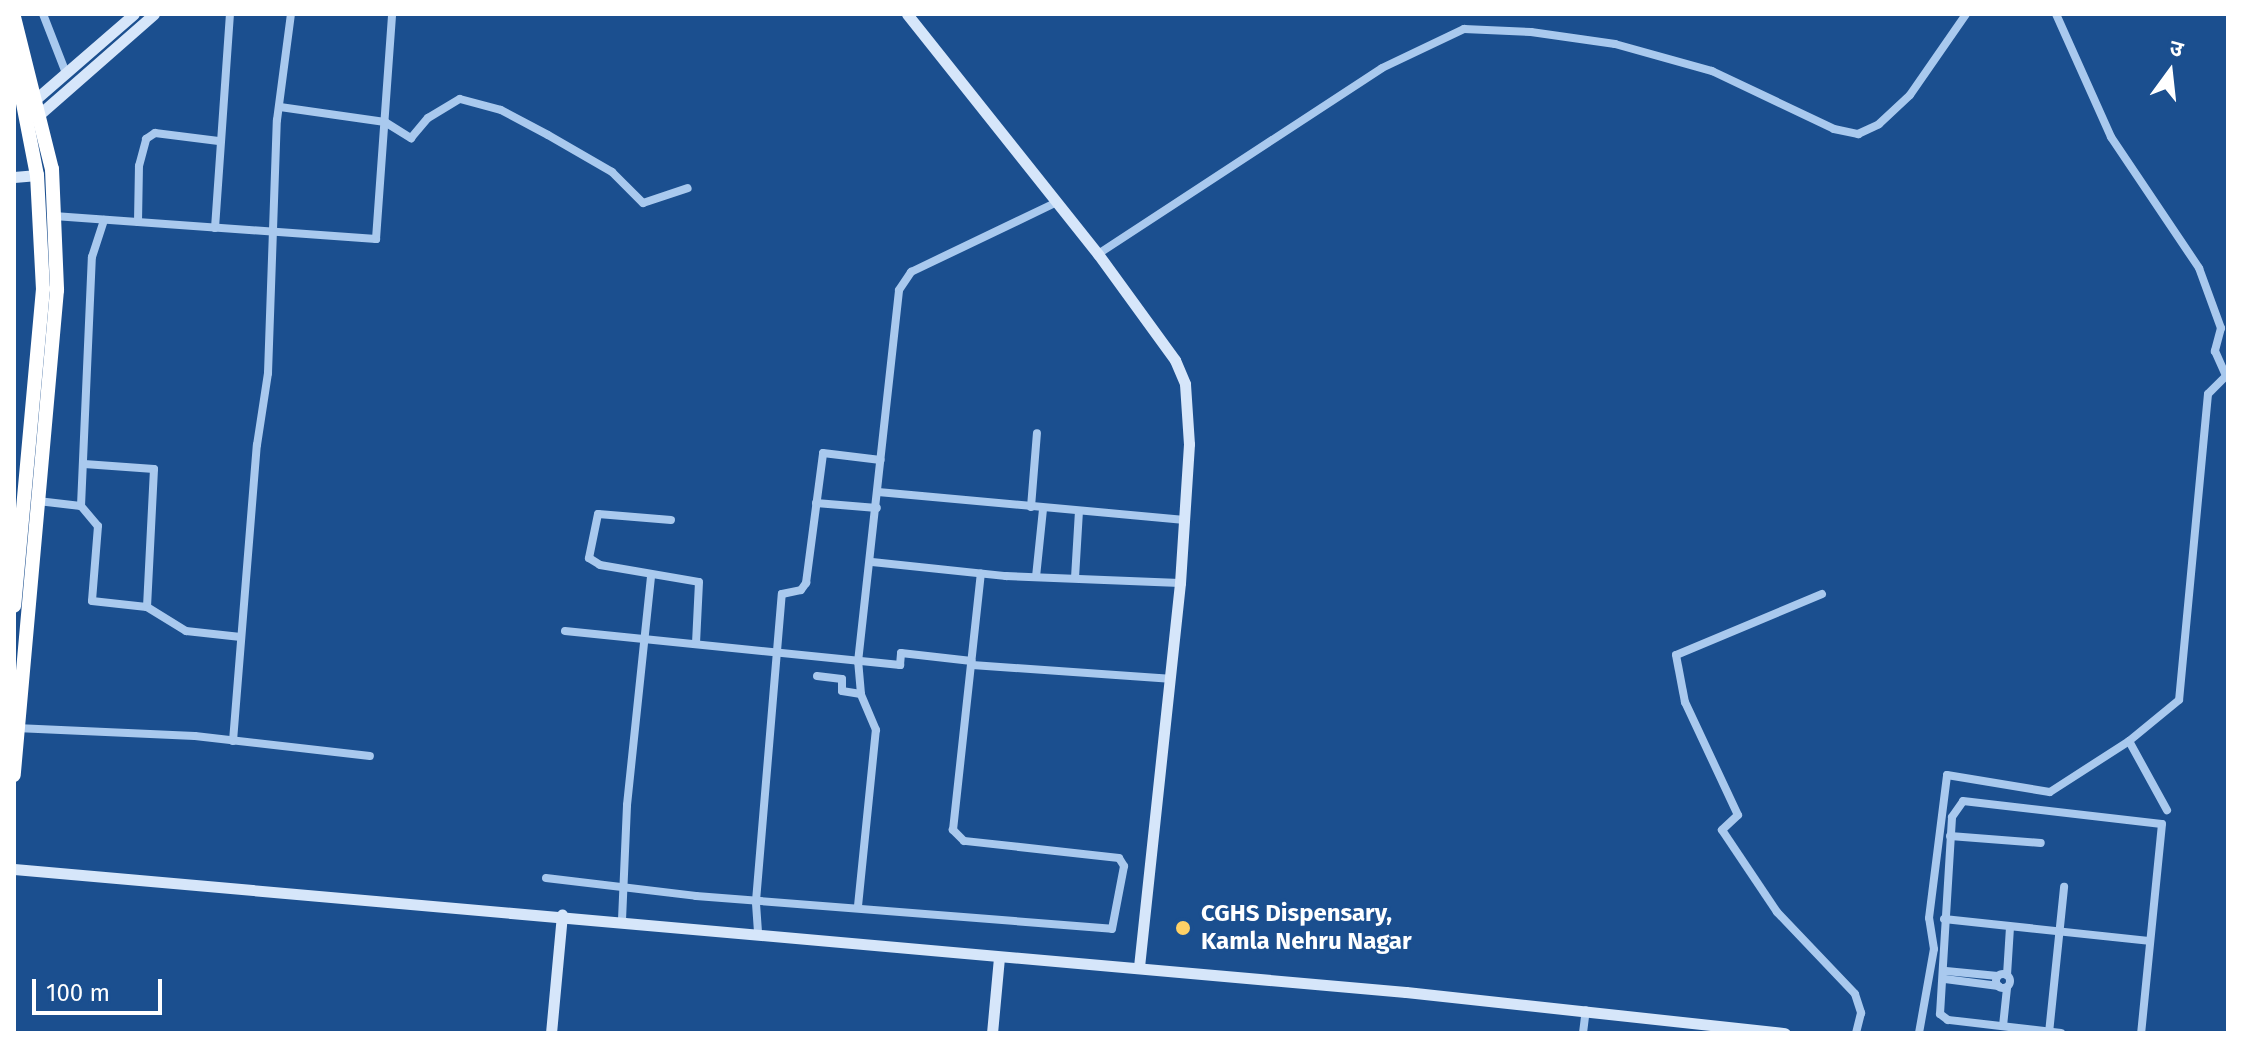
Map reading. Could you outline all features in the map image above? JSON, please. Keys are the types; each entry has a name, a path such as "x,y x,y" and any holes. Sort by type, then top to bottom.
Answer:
{"highway":[{"path":"14,17 39,105 52,169 57,290 38,501 14,606"},
{"path":"14,57 37,175 43,289 23,501 14,775"},
{"path":"23,501 38,501"}],"street":[{"path":"43,14 66,73"},
{"path":"39,105 66,73 134,14"},
{"path":"39,105 154,14"},
{"path":"215,228 230,14"},
{"path":"233,741 268,373 280,107 291,14"},
{"path":"54,216 376,239 392,14"},
{"path":"907,14 1098,254 1161,338 1185,384 1189,444 1185,520 1139,967"},
{"path":"1098,254 1382,68 1452,32 1531,32 1615,44 1723,75 1834,129 1858,134 1879,124 1910,95 1966,14"},
{"path":"1919,1033 1934,949 1929,918 1947,775 2050,792 2129,741 2179,700 2208,394 2226,376 2215,351 2225,330 2199,268 2111,137 2056,14"},
{"path":"280,107 385,122 411,138 428,118 460,99 501,110 548,135 612,172 643,203 688,188"},
{"path":"138,222 139,166 146,139 155,133 219,141"},
{"path":"14,177 37,175"},
{"path":"858,906 876,730 861,694 858,662 872,562 902,282 911,272 1057,202"},
{"path":"81,506 92,257 104,220"},
{"path":"1031,507 1037,433"},
{"path":"758,932 756,901 782,594 801,590 806,583 823,453 881,460"},
{"path":"84,464 154,469 147,607"},
{"path":"878,492 1185,520"},
{"path":"38,501 81,506 98,526 92,601 147,607 186,631 241,637"},
{"path":"816,503 877,508"},
{"path":"1036,577 1043,509"},
{"path":"1075,578 1079,511"},
{"path":"671,520 606,512 596,517 591,562 699,582 696,644"},
{"path":"872,562 981,574 1180,583"},
{"path":"546,878 756,901 858,906 1103,930 1115,926 1124,866 1119,858 964,841 955,835 981,574"},
{"path":"622,920 622,888 651,575"},
{"path":"1822,594 1676,655 1685,702 1738,815 1722,830 1777,912 1855,994 1861,1013 1856,1033"},
{"path":"565,631 858,662 900,665 901,653 972,663 1170,679"},
{"path":"817,676 842,679 842,691 861,694"},
{"path":"16,728 233,741 370,756"},
{"path":"2129,741 2167,810"},
{"path":"2061,1033 1942,1017 1950,836 1953,810 1963,801 2162,824 2141,1033"},
{"path":"1950,836 2041,843"},
{"path":"14,869 1139,967 1586,1010 1785,1033"},
{"path":"2049,1032 2064,887"},
{"path":"551,1033 562,915"},
{"path":"1944,919 2149,941"},
{"path":"2003,1026 2003,981 2010,927"},
{"path":"992,1033 999,957"},
{"path":"1946,975 2003,981"},
{"path":"1583,1033 1586,1010"}],"place":[{"name":"CGHS Dispensary, Kamla Nehru Nagar","path":"1183,928"}]}
